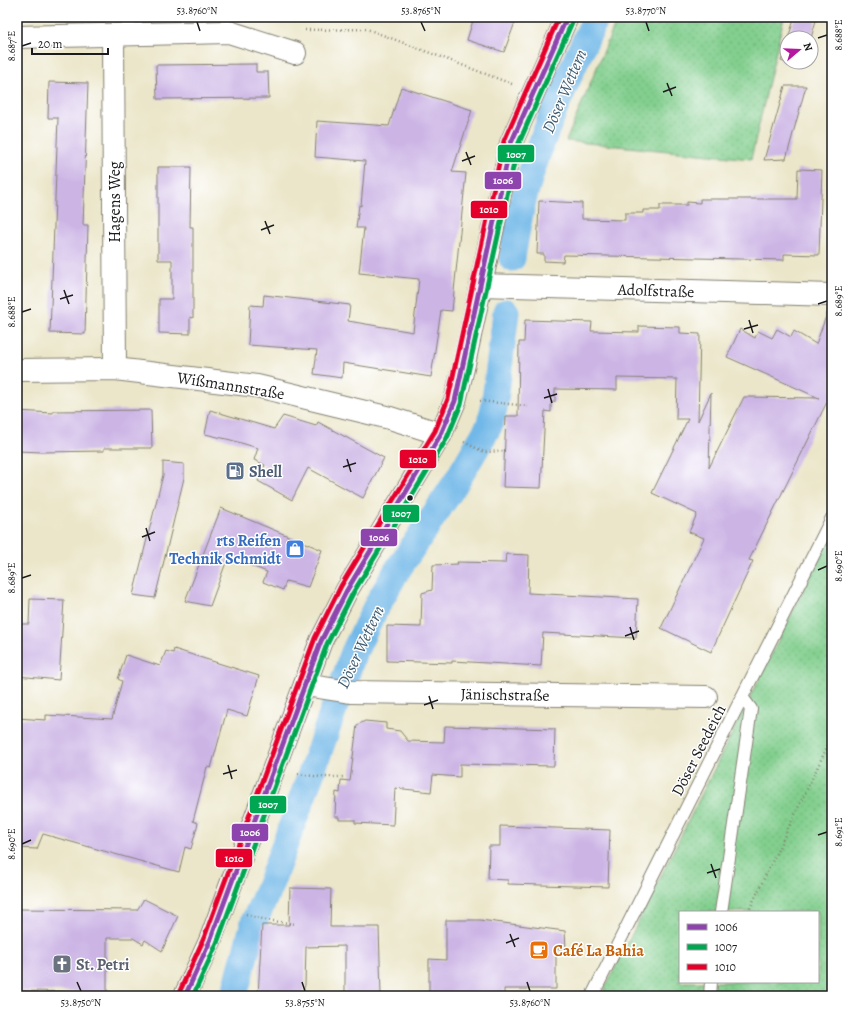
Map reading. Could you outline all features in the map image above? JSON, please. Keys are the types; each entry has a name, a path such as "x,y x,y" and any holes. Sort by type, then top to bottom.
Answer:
{"street":[{"path":"184,996 210,941 321,641 347,590 440,434 456,397 511,143 567,17"},
{"path":"17,37 229,32 295,53"},
{"name":"Hagens Weg","path":"113,35 115,369"},
{"name":"Adolfstraße","path":"481,285 832,295"},
{"name":"Wißmannstraße","path":"17,370 115,369 257,386 390,418 440,434"},
{"name":"Jänischstraße","path":"305,685 340,691 706,697"}],"lane":[{"name":"Döser Seedeich","path":"592,996 832,518"},
{"path":"721,911 751,709 742,697"},
{"path":"710,996 711,983"}],"path":[{"path":"298,31 367,29 533,92"},
{"path":"483,402 500,402 528,406"},
{"path":"470,445 484,452 504,451"},
{"path":"748,911 832,737"},
{"path":"300,774 321,777 344,777"},
{"path":"249,915 266,920 295,924"}],"green space":[{"path":"618,17 784,17 781,30 779,30 779,39 751,159 566,141"},
{"path":"832,533 832,996 601,996"}],"building":[{"path":"474,17 517,17 504,52 467,40"},
{"path":"795,17 817,17 813,30 791,30"},
{"path":"256,64 256,72 268,72 269,98 157,99 156,65"},
{"path":"49,82 88,83 83,225 88,225 85,334 50,333 58,118 48,118"},
{"path":"785,86 806,86 786,159 764,160"},
{"path":"401,87 472,110 452,172 466,173 452,311 441,310 431,377 343,363 342,378 314,374 317,350 248,345 250,305 263,306 264,295 350,305 348,321 413,332 419,279 359,273 364,228 356,228 359,205 361,206 365,161 315,157 317,121 389,126"},
{"path":"158,167 191,167 190,227 193,227 193,318 190,317 190,334 159,333 159,299 172,299 172,260 158,260"},
{"path":"798,169 822,170 819,255 784,254 784,260 564,255 563,262 544,261 544,254 537,254 539,201 582,203 582,219 625,220 625,213 643,213 643,210 660,210 660,205 687,205 687,202 700,203 700,199 797,199"},
{"path":"829,308 832,309 832,404 827,402 749,560 753,561 711,652 661,628 704,538 689,532 697,514 652,493 688,419 676,419 677,379 617,378 617,390 555,389 555,402 551,402 551,412 545,411 541,488 503,487 506,416 518,416 519,342 524,342 525,320 592,322 591,331 639,332 639,326 680,327 680,333 700,334 698,421 711,393 709,468 744,397 819,398 727,357 740,329 755,338 758,331 772,338 777,329 791,337 794,331 816,344"},
{"path":"151,410 152,448 104,448 104,451 17,451 17,411 53,413 53,411"},
{"path":"210,410 274,429 283,416 316,426 318,422 384,458 363,498 308,468 292,500 258,481 265,465 254,460 258,448 205,434"},
{"path":"163,462 184,464 184,478 155,598 133,595 163,475"},
{"path":"221,508 322,550 308,587 286,581 283,590 263,582 267,572 228,557 210,606 185,601"},
{"path":"506,554 529,555 528,593 638,599 636,638 543,633 541,666 452,661 452,663 387,661 387,626 421,627 422,593 432,590 433,565 458,564 457,562 505,563"},
{"path":"30,599 64,600 59,680 17,676 17,624 29,624"},
{"path":"174,649 259,676 247,716 227,710 211,768 207,767 193,821 198,823 191,849 185,847 179,872 43,834 37,849 17,848 17,798 20,768 17,768 17,718 46,720 46,715 112,719 122,681 118,679 126,655 160,666 166,651 173,653"},
{"path":"365,721 386,723 386,729 400,731 408,741 444,742 445,726 555,729 554,766 460,764 460,777 433,775 431,792 395,788 393,825 355,823 355,820 339,820 339,817 335,817 336,792 340,793 341,780 350,781 357,725"},
{"path":"500,826 610,830 608,887 508,884 508,880 488,879 489,846 500,846"},
{"path":"290,888 331,889 330,927 379,927 381,995 345,996 345,946 306,947 305,985 301,996 258,996 262,925 289,925"},
{"name":"St. Petri","path":"144,899 178,916 162,951 145,940 143,944 133,938 107,938 107,992 17,991 17,909 137,910"},
{"path":"446,920 480,920 565,931 566,949 556,949 556,989 504,989 504,994 429,994 429,959 446,960"}],"waterway":[{"name":"Döser Wettern","path":"512,258 523,202 542,141 596,17"},
{"name":"Döser Wettern","path":"234,996 254,922 268,890 311,774 354,652 376,607 396,572 455,484 489,426 494,408 506,312"}],"transit line":[{"name":"1010","path":"179,993 204,938 315,638 341,586 435,431 448,399 504,141 559,17"},
{"name":"1006","path":"185,996 210,941 321,641 347,590 441,434 455,401 511,143 567,17"},
{"name":"1007","path":"193,996 217,943 327,644 353,593 447,438 461,404 518,145 573,20"}],"place":[{"name":"Shell","path":"235,471"},
{"name":"rts Reifen Technik Schmidt","path":"295,549"},
{"name":"Café La Bahia","path":"539,950"},
{"name":"St. Petri","path":"62,964"}]}
